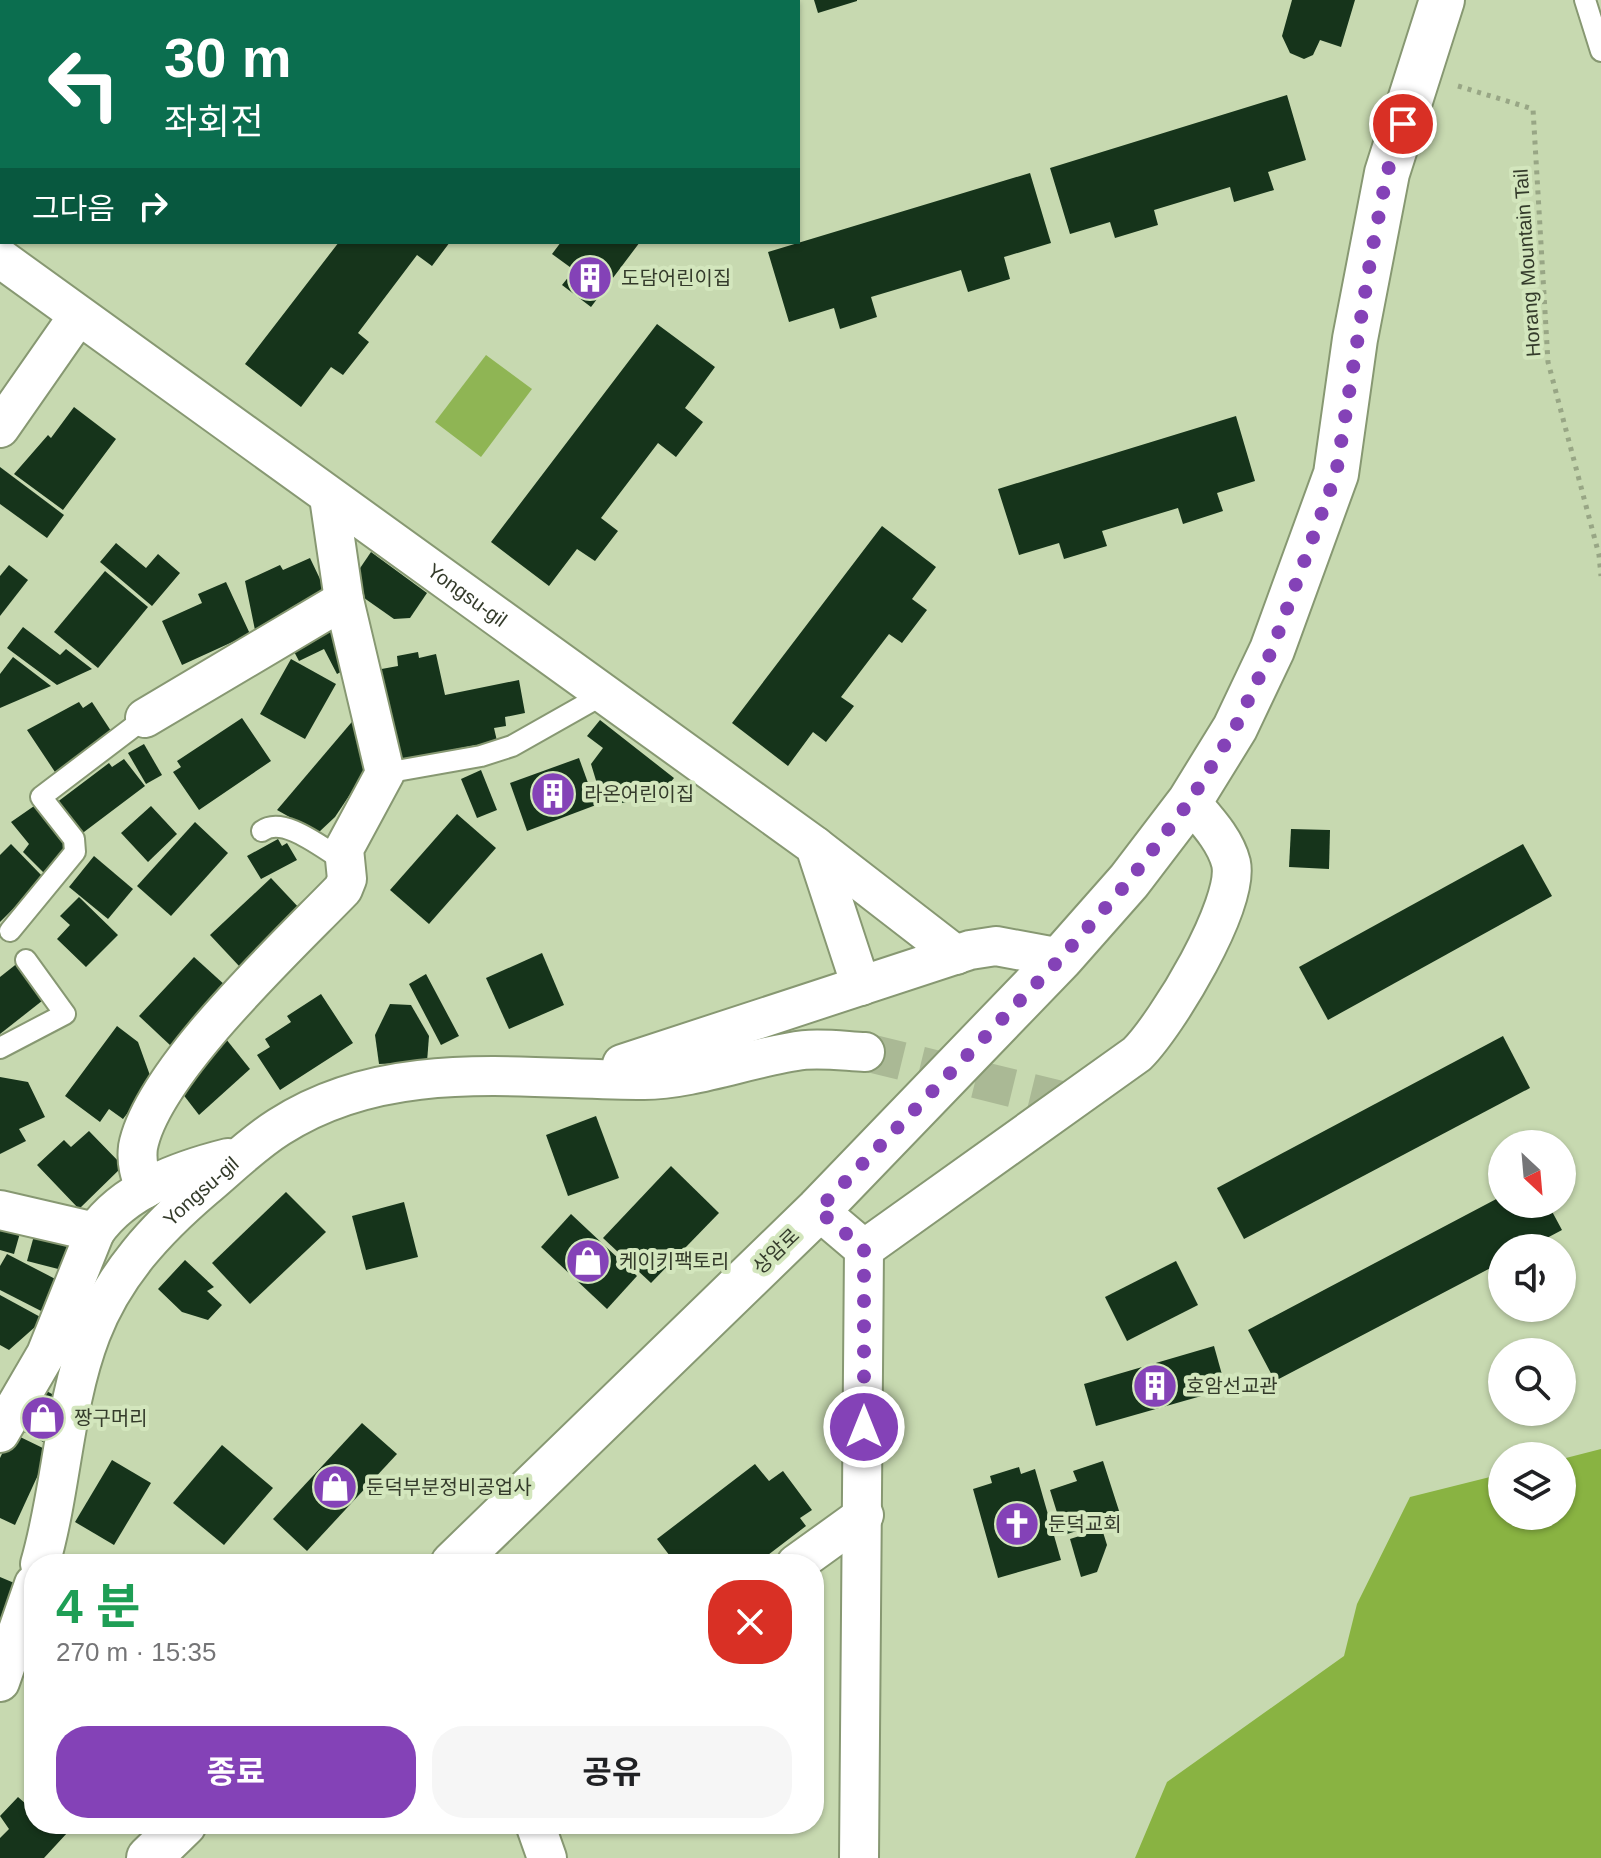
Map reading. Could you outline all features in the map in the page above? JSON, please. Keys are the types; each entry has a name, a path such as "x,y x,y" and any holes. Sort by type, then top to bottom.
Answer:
{"main road":[{"name":"상암로","path":"463,1554 818,1210 1061,958 1129,881 1190,801 1235,728 1272,650 1336,474 1355,339 1387,173 1442,0"},
{"path":"149,1858 174,1834"}],"street":[{"name":"Yongsu-gil","path":"0,258 815,846 956,955"},
{"path":"0,428 78,316"},
{"path":"145,1189 137,1166 138,1146 162,1097 217,1022 343,889 347,879 344,849 385,773 344,600 329,497"},
{"path":"145,718 344,600"},
{"path":"864,1249 1137,1054 1158,1033 1183,995 1203,953 1232,875 1231,864 1220,839 1190,801"},
{"path":"815,846 861,986"},
{"name":"Yongsu-gil","path":"43,1554 56,1506 81,1365 105,1305 141,1247 160,1225 277,1128 313,1108 386,1085 478,1074 582,1078 956,955 996,946 1061,958"},
{"path":"796,1007 807,1049"},
{"path":"582,1078 648,1080 807,1049 865,1052"},
{"path":"0,1433 46,1354 95,1232 107,1215 145,1189 204,1164 247,1153"},
{"path":"0,1210 95,1232"},
{"path":"818,1210 864,1249 859,1858"},
{"path":"810,1554 864,1515"},
{"path":"0,1682 24,1613"},
{"path":"539,1834 547,1858"}],"lane":[{"path":"1585,0 1601,51"},
{"path":"385,773 481,756 512,746 604,694"},
{"path":"10,931 75,852 74,839 41,797 145,718"},
{"path":"262,831 268,827 283,828 343,860"},
{"path":"0,1048 65,1014 26,960"}],"path":[{"name":"Horang Mountain Tail","path":"1419,74 1533,109 1548,362 1599,555 1601,576"}],"green space":[{"path":"486,355 532,389 481,457 435,422"},
{"path":"1601,1449 1601,1858 1135,1858 1167,1782 1344,1656 1357,1604 1410,1497 1488,1478 1488,1530 1576,1530 1576,1455"}],"building":[{"path":"814,0 857,0 857,1 818,13"},
{"path":"1292,0 1355,0 1341,47 1320,40 1313,55 1304,59 1290,53 1282,36"},
{"path":"1287,95 1306,160 1268,172 1274,190 1234,202 1230,187 1154,210 1158,225 1115,238 1110,222 1070,234 1050,168"},
{"path":"1030,173 1051,243 1004,257 1010,279 968,292 961,270 871,297 877,317 840,329 834,308 789,322 768,252"},
{"path":"337,244 448,244 432,266 417,255 358,333 369,342 343,375 331,367 301,407 245,364"},
{"name":"도담어린이집","path":"560,244 638,244 591,307 562,285 574,270 552,254"},
{"path":"657,324 715,367 685,408 703,422 676,457 658,443 601,518 618,531 595,561 577,549 549,586 491,542"},
{"path":"74,407 116,439 63,510 14,474 48,435 51,438"},
{"path":"1236,416 1255,481 1217,493 1223,511 1183,524 1178,508 1102,531 1107,546 1064,559 1059,543 1019,555 998,489"},
{"path":"0,467 64,515 47,538 0,504"},
{"path":"882,526 936,567 912,599 927,610 902,643 889,634 841,697 854,706 826,742 813,732 788,766 732,723"},
{"path":"116,543 146,568 158,554 180,573 152,606 100,562"},
{"path":"371,552 427,593 410,618 394,619 357,593 354,577"},
{"path":"310,558 330,600 256,635 245,581 280,565 283,570"},
{"path":"9,565 28,580 0,616 0,576"},
{"path":"105,571 148,607 98,668 54,632"},
{"path":"226,582 250,634 182,665 162,621 202,603 198,594"},
{"path":"329,624 350,667 337,674 324,649 299,661 290,644"},
{"path":"23,627 60,655 66,649 92,669 57,685 7,648"},
{"path":"418,652 419,658 436,654 445,695 519,680 525,713 505,717 506,726 494,728 497,741 394,761 376,670 398,666 397,656"},
{"path":"13,657 51,686 0,708 0,674"},
{"path":"291,659 336,684 305,739 260,714"},
{"path":"79,702 83,708 92,702 113,734 55,772 27,730"},
{"path":"362,710 373,760 335,817 318,833 277,810"},
{"path":"242,718 271,761 199,810 173,772 181,767 177,761"},
{"path":"600,720 674,778 662,793 622,803 598,787 591,764 603,748 587,736"},
{"path":"144,744 162,775 146,784 128,753"},
{"name":"라온어린이집","path":"579,758 596,805 527,831 510,783"},
{"path":"124,759 145,786 80,835 56,803 109,763 112,767"},
{"path":"481,770 497,810 477,818 461,779"},
{"path":"37,804 70,843 46,875 23,852 29,844 11,822"},
{"path":"151,806 177,834 148,862 121,833"},
{"path":"457,814 496,848 429,924 390,890"},
{"path":"195,822 228,853 171,916 137,886"},
{"path":"1291,829 1330,830 1329,869 1289,867"},
{"path":"278,839 282,846 287,843 297,860 261,879 247,856"},
{"path":"11,844 44,878 0,922 0,855"},
{"path":"1523,844 1552,896 1328,1020 1299,967"},
{"path":"94,856 133,889 108,919 69,887"},
{"path":"271,878 301,910 240,967 210,935"},
{"path":"79,897 118,935 86,967 57,939 70,925 60,916"},
{"path":"542,953 564,1005 509,1029 486,978"},
{"path":"194,957 226,986 171,1046 139,1016"},
{"path":"19,962 47,997 0,1034 0,977"},
{"path":"426,974 459,1036 441,1045 409,984"},
{"path":"321,994 353,1043 280,1090 257,1055 270,1047 265,1039 291,1022 287,1016"},
{"path":"390,1004 411,1005 429,1036 427,1062 379,1064 375,1035"},
{"path":"117,1026 138,1042 152,1081 123,1119 109,1109 100,1122 65,1096"},
{"path":"1503,1036 1530,1088 1244,1239 1217,1188"},
{"path":"226,1039 250,1069 199,1115 182,1093"},
{"path":"0,1077 28,1082 45,1117 19,1129 26,1141 0,1154"},
{"path":"596,1116 619,1178 568,1196 546,1135"},
{"path":"89,1131 123,1166 79,1209 37,1165 64,1140 71,1147"},
{"path":"671,1166 719,1213 651,1283 603,1238"},
{"path":"286,1192 326,1232 250,1304 212,1263"},
{"path":"404,1202 418,1257 366,1270 352,1216"},
{"path":"1488,1203 1488,1218 1556,1218 1562,1230 1554,1234 1488,1234 1488,1269 1275,1381 1248,1330"},
{"path":"571,1214 637,1276 607,1309 541,1247"},
{"path":"0,1220 22,1226 14,1254 0,1250"},
{"path":"35,1232 76,1236 66,1271 27,1261"},
{"path":"7,1254 65,1284 49,1315 0,1290 0,1266"},
{"path":"185,1260 214,1287 207,1291 222,1305 208,1320 182,1312 158,1289"},
{"path":"1176,1261 1198,1305 1127,1341 1105,1297"},
{"path":"0,1295 44,1319 9,1350 0,1345"},
{"name":"호암선교관","path":"1214,1346 1226,1389 1096,1426 1084,1384"},
{"path":"43,1389 61,1399 51,1446 18,1429"},
{"name":"둔덕부분정비공업사","path":"362,1423 397,1454 307,1551 273,1519"},
{"path":"12,1433 49,1451 15,1525 0,1518 0,1458"},
{"path":"222,1445 273,1488 224,1545 173,1503"},
{"path":"112,1460 151,1483 114,1545 75,1522"},
{"path":"1103,1461 1121,1517 1064,1535 1050,1490 1077,1481 1073,1471"},
{"path":"755,1464 769,1481 783,1471 812,1510 800,1518 806,1526 769,1554 668,1554 657,1539"},
{"name":"둔덕교회","path":"1019,1467 1021,1474 1035,1469 1061,1560 998,1578 973,1489 992,1483 990,1476"},
{"path":"1102,1529 1107,1545 1097,1572 1081,1577 1070,1539"},
{"path":"0,1577 19,1585 0,1630"},
{"path":"18,1797 24,1802 24,1834 66,1834 44,1858 0,1858 0,1838 9,1829 0,1816"}],"tunnel":[{"path":"865,1052 1069,1102"}],"place":[{"name":"도담어린이집","path":"590,278"},
{"name":"라온어린이집","path":"553,794"},
{"name":"케이키팩토리","path":"588,1261"},
{"name":"호암선교관","path":"1155,1386"},
{"name":"짱구머리","path":"43,1418"},
{"name":"둔덕부분정비공업사","path":"335,1487"},
{"name":"둔덕교회","path":"1017,1524"}],"route":[{"path":"864,1427 864,1249 818,1210 1061,958 1129,881 1190,801 1235,728 1272,650 1336,474 1355,339 1387,173 1403,124"}]}
